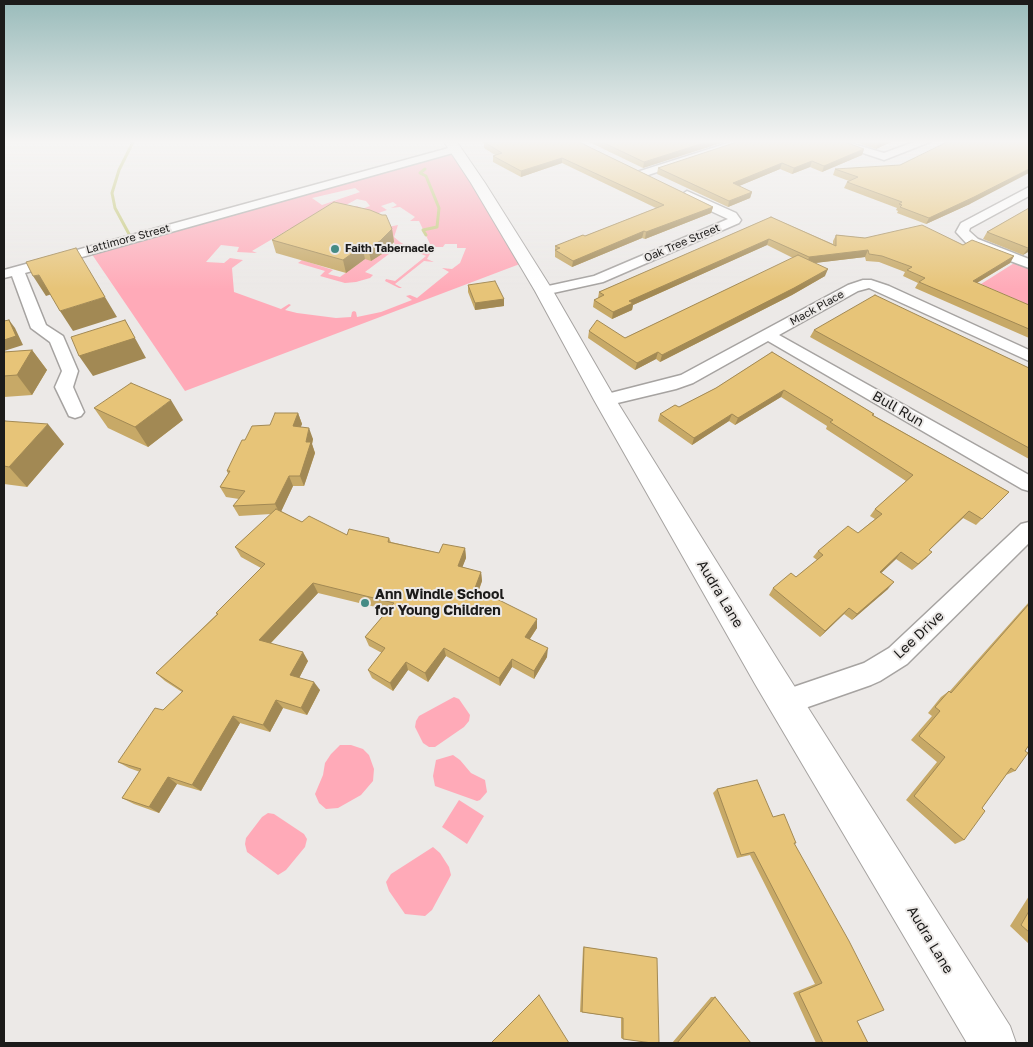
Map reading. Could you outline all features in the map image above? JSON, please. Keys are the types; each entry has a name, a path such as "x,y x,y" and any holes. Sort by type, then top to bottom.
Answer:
{"street":[{"name":"Lattimore Street","path":"10,272 295,191"},
{"name":"Audra Lane","path":"481,191 544,291 605,400 785,702 993,1043"},
{"name":"Oak Tree Street","path":"544,291 598,279 735,220 732,216 677,191"},
{"path":"1029,192 965,226 962,230 964,234 977,244 1029,264"},
{"path":"10,272 40,328 56,339 70,371 64,387 75,412"},
{"name":"Mack Place","path":"605,400 678,382 702,371 856,286 867,284 884,289 1029,356"},
{"name":"Bull Run","path":"768,335 1029,484"},
{"name":"Lee Drive","path":"785,702 871,673 894,659 1029,530"}],"shaded area":[{"path":"304,191 343,191 312,198 322,205 360,192 359,191 482,191 525,262 185,391 89,250","holes":["357,199 366,201 370,206 362,209 357,206 350,209 388,227 373,215 387,210 381,206 393,202 397,205 391,208 400,207 415,217 410,221 419,221 431,246 422,248 419,253 426,256 395,281 386,279 385,281 399,288 402,288 395,284 424,261 434,262 427,259 434,247 443,247 445,244 457,244 457,248 466,248 460,263 452,269 442,268 449,272 417,298 410,295 406,296 412,300 381,312 357,317 354,311 351,317 336,318 285,310 291,305 289,304 281,309 234,292 232,268 243,260 230,258 224,263 206,262 221,245 239,247 237,252 257,253 252,251 291,228 300,230"]},
{"path":"398,225 394,237 405,245 406,249 397,248 365,272 373,275 370,278 356,282 345,283 320,276 325,271 298,263 302,260 333,270 328,274 340,277 365,259 395,245 388,227"},
{"path":"1019,260 1029,264 1029,305 981,284"},
{"path":"454,697 459,699 470,715 469,721 464,727 435,747 429,747 423,743 415,727 416,721 419,716"},
{"path":"340,745 351,745 363,749 369,755 374,769 373,781 361,795 338,808 326,809 319,803 315,794 323,775 325,763"},
{"path":"453,755 471,773 485,780 487,792 480,800 477,801 435,786 433,776 436,760"},
{"path":"459,800 484,816 467,844 442,827"},
{"path":"268,813 274,814 304,834 307,839 305,847 286,870 278,875 247,852 245,844 246,838 262,817"},
{"path":"433,847 440,853 449,867 451,875 432,910 425,916 405,914 389,891 386,882 391,874"}],"building":[{"path":"633,191 680,191 713,207 646,232 644,231 573,261 555,250 560,248 555,246 664,205"},
{"path":"707,191 752,192 729,201"},
{"path":"871,191 986,191 929,218 900,207 902,205 899,204 902,202"},
{"path":"334,202 386,215 392,229 380,241 368,248 362,246 343,260 272,240"},
{"path":"1029,208 1028,248 987,232"},
{"path":"771,217 836,246 836,235 865,238 922,225 963,245 972,240 1014,256 973,281 1029,305 1029,329 919,282 925,278 907,270 912,267 882,256 869,254 868,250 809,257 769,239 629,301 633,303 613,312 594,300 604,295 599,292"},
{"path":"76,248 105,297 60,311 39,275 33,276 26,262"},
{"path":"798,255 828,269 662,355 658,352 637,363 589,331 597,320 625,338"},
{"path":"495,281 504,299 475,303 468,285"},
{"path":"875,295 1029,368 1029,448 814,330"},
{"path":"9,320 16,336 4,340 4,321"},
{"path":"125,320 135,338 79,356 71,337"},
{"path":"32,350 17,375 4,376 4,352"},
{"path":"772,352 874,414 872,415 1009,492 982,519 969,511 929,550 932,552 918,564 901,552 880,572 894,582 857,614 849,608 825,631 773,588 791,573 796,577 823,555 818,551 848,526 858,533 882,514 875,509 913,475 830,422 833,420 784,390 738,418 732,414 694,438 660,414 675,405 679,407 716,388"},
{"path":"131,383 171,400 135,427 94,408"},
{"path":"275,413 298,413 293,426 309,428 306,442 311,442 300,476 289,476 275,504 233,506 245,491 220,487 230,471 227,471 242,440 245,440 252,426 270,425"},
{"path":"5,421 48,424 9,467 4,466"},
{"name":"Ann Windle School for Young Children","path":"276,509 302,522 309,516 347,535 349,529 389,538 388,542 439,553 443,544 465,548 458,566 481,572 475,588 537,619 525,637 548,648 534,671 512,659 499,678 444,648 425,673 406,662 390,683 368,670 385,648 365,637 394,603 313,583 259,640 303,652 290,675 314,682 301,708 276,700 263,725 233,716 192,785 168,777 149,807 122,798 141,769 118,762 155,708 163,710 183,691 156,673 218,614 216,613 265,564 235,547"},
{"path":"1029,604 1029,745 1025,751 1028,753 1015,771 1011,768 982,808 985,811 964,840 914,796 945,757 919,736 940,711 935,707 949,691 951,693"},
{"path":"757,780 773,817 784,814 796,843 794,843 849,941 884,1010 857,1021 868,1043 823,1043 799,993 822,983 754,852 741,855 717,789"},
{"path":"1029,911 1029,932 1021,925"},
{"path":"584,947 657,958 659,1043 623,1039 623,1018 582,1012"},
{"path":"539,995 569,1043 491,1043"},
{"path":"715,997 751,1043 677,1043"}],"waterway":[{"path":"113,191 115,208 129,234"},
{"path":"426,235 423,230 437,227 439,208 432,191"}],"place":[{"name":"Faith Tabernacle","path":"335,249"},
{"name":"Ann Windle School for Young Children","path":"365,603"}]}
